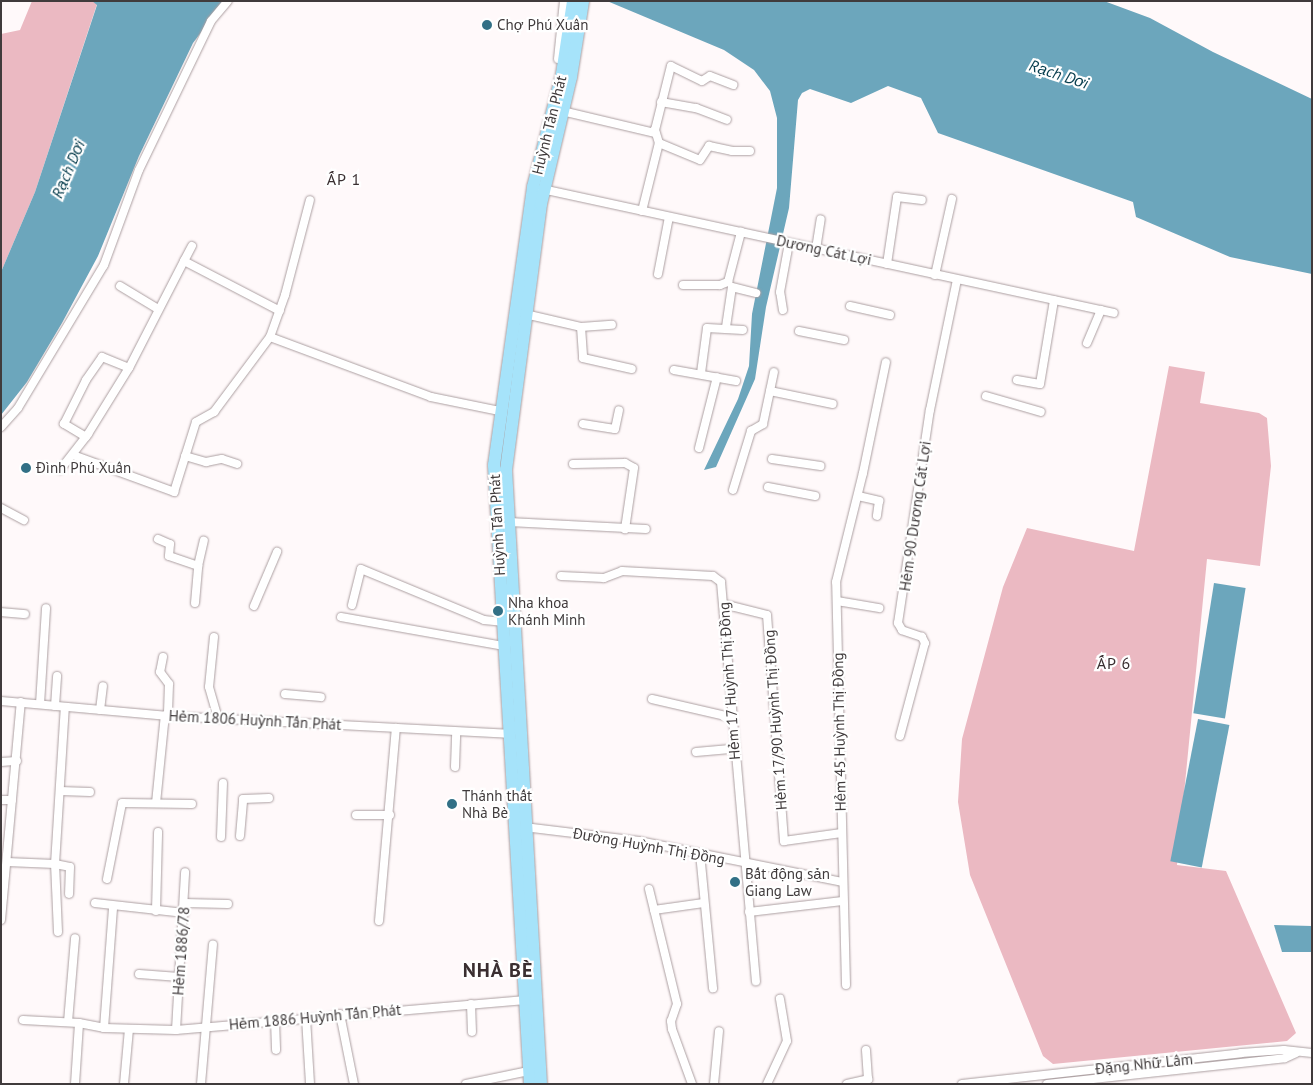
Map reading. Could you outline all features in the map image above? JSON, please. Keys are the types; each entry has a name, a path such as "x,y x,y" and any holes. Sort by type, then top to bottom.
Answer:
{"main road":[{"name":"Huỳnh Tấn Phát","path":"529,1077 506,470 506,412 539,188 558,109 575,2"},
{"name":"Huỳnh Tấn Phát","path":"539,188 525,314 494,466 510,734 542,1084"}],"street":[{"path":"1,427 37,378 109,254 139,170 211,21 228,1"},
{"path":"642,212 659,143 655,133 671,66 702,81 710,76 733,85"},
{"path":"661,102 696,108 727,120"},
{"path":"558,109 655,133"},
{"path":"659,143 700,160 709,146 732,151 750,151"},
{"name":"Dương Cát Lợi","path":"539,188 1114,314"},
{"path":"887,264 897,197 922,200"},
{"path":"936,275 952,199"},
{"path":"73,455 174,492 199,418 214,412 270,337 280,312 310,200"},
{"path":"658,274 669,217"},
{"path":"816,249 821,218"},
{"path":"683,285 720,285 728,282 741,232"},
{"path":"782,310 780,292 787,242"},
{"path":"60,470 86,437 129,368 192,246"},
{"path":"184,261 280,312"},
{"name":"Hẻm 90 Dương Cát Lợi","path":"900,736 925,643 922,637 902,630 898,623 930,410 957,280"},
{"path":"120,286 158,309"},
{"path":"726,327 732,287 756,293"},
{"path":"1017,380 1040,384 1054,300"},
{"path":"850,306 890,315"},
{"path":"1087,343 1101,310"},
{"path":"525,314 581,327 612,325"},
{"path":"581,327 584,358 632,369"},
{"path":"701,373 707,328 726,327 743,330"},
{"path":"799,331 844,340"},
{"path":"270,337 431,397 506,412"},
{"path":"86,437 64,424 86,380 102,357 129,368"},
{"path":"877,516 879,501 858,496 886,362"},
{"path":"674,370 717,376 736,382"},
{"path":"734,490 751,431 763,424 774,372"},
{"path":"699,448 717,376"},
{"path":"770,391 832,404"},
{"path":"986,396 1041,412"},
{"path":"583,424 615,429 618,410"},
{"path":"185,456 206,462 222,459 237,464"},
{"path":"772,459 820,466"},
{"path":"573,464 625,463 634,468 626,529"},
{"path":"768,487 815,496"},
{"name":"Hẻm 45 Huỳnh Thị Đồng","path":"846,985 842,901 838,601 836,582 858,496"},
{"path":"1,508 24,520"},
{"path":"509,522 646,529"},
{"path":"158,538 170,544 169,556 198,566"},
{"path":"195,603 198,566 204,541"},
{"path":"254,606 277,552"},
{"path":"352,605 358,575 362,569 484,620 502,622"},
{"name":"Hẻm 17 Huỳnh Thị Đồng","path":"561,576 604,578 622,571 719,578 723,604 730,717 756,981"},
{"path":"838,601 880,608"},
{"name":"Hẻm 17/90 Huỳnh Thị Đồng","path":"723,604 767,615 784,841 841,834"},
{"path":"40,704 46,608"},
{"path":"1,612 25,614"},
{"path":"341,617 504,646"},
{"path":"214,637 210,687 218,718"},
{"path":"156,802 169,684 160,674 163,657"},
{"path":"55,706 57,676"},
{"path":"100,710 103,686"},
{"path":"285,694 321,697"},
{"path":"652,699 730,717"},
{"name":"Hẻm 1806 Huỳnh Tấn Phát","path":"1,701 166,715 510,734"},
{"path":"1,920 21,702"},
{"path":"58,932 55,864 66,708"},
{"path":"380,921 396,728"},
{"path":"455,767 456,732"},
{"path":"696,752 734,749"},
{"path":"1,762 17,761"},
{"path":"221,836 223,783"},
{"path":"60,791 90,792"},
{"path":"240,836 243,799 269,798"},
{"path":"1,800 12,800"},
{"path":"107,879 120,805 156,802 192,804"},
{"path":"356,815 390,815"},
{"name":"Đường Huỳnh Thị Đồng","path":"520,827 623,838 842,882"},
{"path":"156,911 158,832"},
{"path":"700,853 713,988"},
{"path":"7,862 55,864 70,867 68,894"},
{"name":"Hẻm 1886/78","path":"176,1030 185,872"},
{"path":"649,889 677,1004 670,1020 692,1084"},
{"path":"749,912 842,901"},
{"path":"95,903 113,907 184,913"},
{"path":"184,903 228,904"},
{"path":"654,910 704,903"},
{"path":"104,1028 113,907"},
{"path":"68,1022 75,938"},
{"path":"200,1084 213,945"},
{"path":"139,974 179,977"},
{"path":"767,1084 788,1041 780,999"},
{"name":"Hẻm 1886 Huỳnh Tấn Phát","path":"23,1020 79,1022 104,1028 176,1030 340,1014 526,1000"},
{"path":"471,1004 472,1032"},
{"path":"340,1014 354,1084"},
{"path":"306,1018 310,1084"},
{"path":"275,1020 276,1050"},
{"path":"75,1084 79,1022"},
{"path":"124,1084 129,1029"},
{"path":"714,1084 719,1031"},
{"path":"847,1084 868,1079 866,1050"},
{"name":"Đặng Nhữ Lâm","path":"962,1084 1224,1055 1284,1050 1296,1053 1312,1053"},
{"name":"Đặng Nhữ Lâm","path":"1047,1084 1285,1058 1296,1053"},
{"path":"466,1084 529,1077"}],"shaded area":[{"path":"32,1 92,1 97,4 35,192 1,272 1,34 20,30"},
{"path":"1169,366 1205,372 1200,403 1259,413 1267,418 1271,466 1260,566 1207,559 1177,865 1226,871 1296,1033 1287,1041 1053,1064 1043,1056 970,875 958,802 962,739 1003,587 1027,528 1134,551"}],"water":[{"name":"Rạch Dơi","path":"92,1 225,1 193,43 139,156 98,256 62,323 27,382 1,415 1,272 35,192 97,5"},
{"name":"Rạch Dơi","path":"607,1 1104,1 1150,18 1213,52 1312,99 1312,274 1230,257 1136,217 1133,202 938,133 921,98 888,86 851,103 810,89 802,93 798,100 789,208 766,307 755,379 716,467 704,470 738,399 749,366 752,314 777,188 777,118 770,91 754,70 724,50"},
{"path":"1214,583 1246,588 1225,718 1193,713"},
{"path":"1198,719 1229,725 1202,867 1170,861"},
{"path":"1274,925 1312,926 1312,952 1282,952"}],"place":[{"name":"Chợ Phú Xuân","path":"487,25"},
{"name":"Đình Phú Xuân","path":"26,468"},
{"name":"Nha khoa Khánh Minh","path":"498,611"},
{"name":"Thánh thất Nhà Bè","path":"452,804"},
{"name":"Bất động sản Giang Law","path":"735,882"}],"district":[{"name":"ẤP 1","path":"344,179"},
{"name":"ẤP 6","path":"1114,663"},
{"name":"NHÀ BÈ","path":"498,970"}]}
